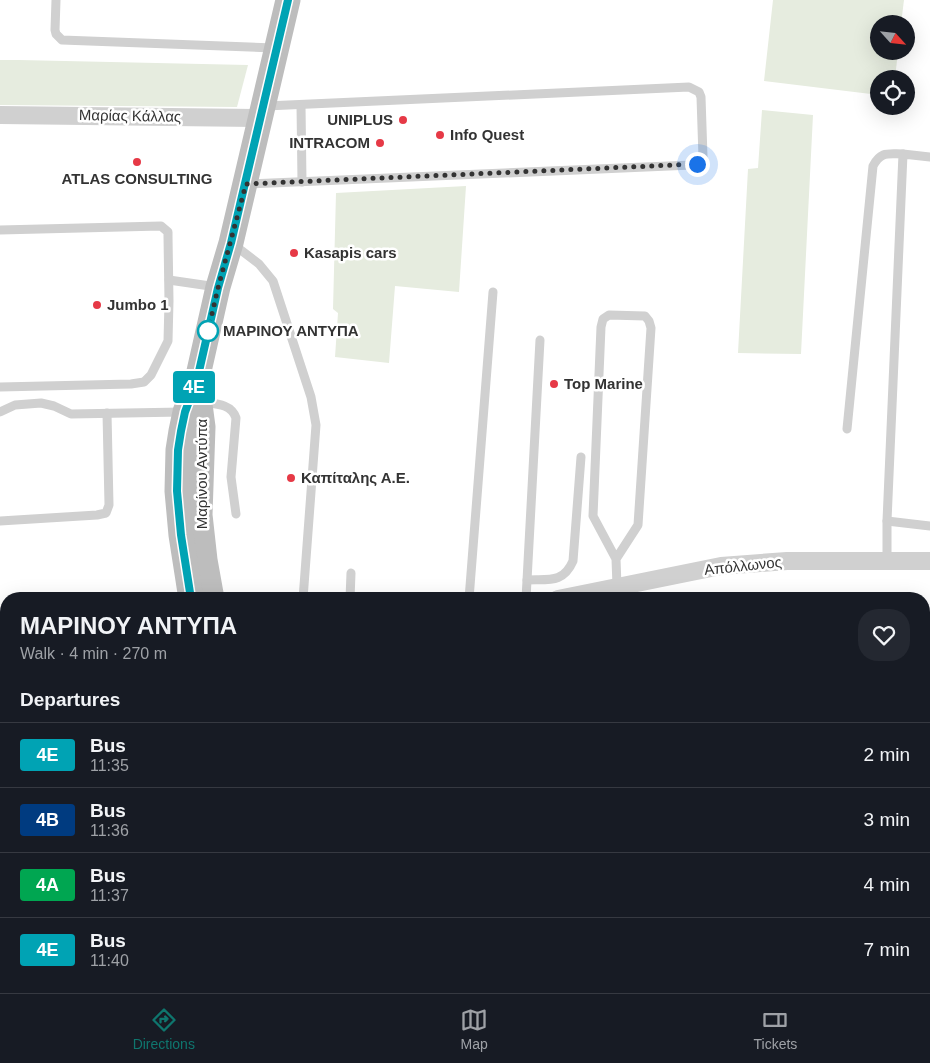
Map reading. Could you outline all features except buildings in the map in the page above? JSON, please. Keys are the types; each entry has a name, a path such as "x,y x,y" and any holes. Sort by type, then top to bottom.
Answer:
{"main road":[{"name":"Μαρίνου Αντύπα","path":"190,592 182,547 177,491 178,450 194,398 218,288 246,184 288,0"},
{"name":"Μαρίνου Αντύπα","path":"194,398 203,434 200,515 211,592"},
{"path":"178,592 182,547"}],"street":[{"name":"Μαρίας Κάλλας","path":"0,115 262,112"},
{"name":"Απόλλωνος","path":"590,592 721,566 787,561 930,561"}],"lane":[{"path":"56,0 55,30 62,40 277,48"},
{"path":"246,184 692,165 700,162 703,157 701,97 699,92 689,88 301,105 262,112"},
{"path":"301,105 302,182"},
{"path":"847,430 873,166 878,157 885,154 930,157"},
{"path":"887,561 887,521 903,154"},
{"path":"0,230 161,226 168,232 169,280 168,339 154,372 148,379 139,383 0,387"},
{"path":"231,243 259,264 273,281 314,411 316,440 305,592"},
{"path":"169,280 218,288"},
{"path":"470,592 493,292"},
{"path":"616,559 638,525 651,328 650,320 645,316 609,315 603,319 601,327 593,516 616,559 617,586"},
{"path":"526,592 540,340"},
{"path":"0,412 15,405 41,403 54,406 71,414 107,413 194,398 228,407 235,414 236,418 232,477 236,514"},
{"path":"0,521 106,513 109,505 107,413"},
{"path":"527,580 556,579 564,576 573,561 581,457"},
{"path":"887,521 930,526"},
{"path":"350,592 351,574"}],"shaded area":[{"path":"773,0 904,0 902,15 870,15 870,60 897,60 896,70 870,70 870,94 764,81"},
{"path":"0,60 248,65 237,107 0,105"},
{"path":"762,110 813,115 801,354 738,353 748,169 758,168"},
{"path":"466,186 459,292 395,286 389,363 335,357 338,313 333,309 336,193"}],"bus line":[{"name":"4Ε","path":"190,592 177,491 178,450 181,431 185,412 197,380 218,288 246,184 288,0"}],"place":[{"name":"UNIPLUS","path":"403,120"},
{"name":"Info Quest","path":"440,135"},
{"name":"INTRACOM","path":"380,143"},
{"name":"ATLAS CONSULTING","path":"137,162"},
{"name":"Kasapis cars","path":"294,253"},
{"name":"Jumbo 1","path":"97,305"},
{"name":"ΜΑΡΙΝΟΥ ΑΝΤΥΠΑ","path":"208,331"},
{"name":"Top Marine","path":"554,384"},
{"name":"Καπίταλης Α.Ε.","path":"291,478"}],"route":[{"path":"208,331 246,184 697,164"}]}
